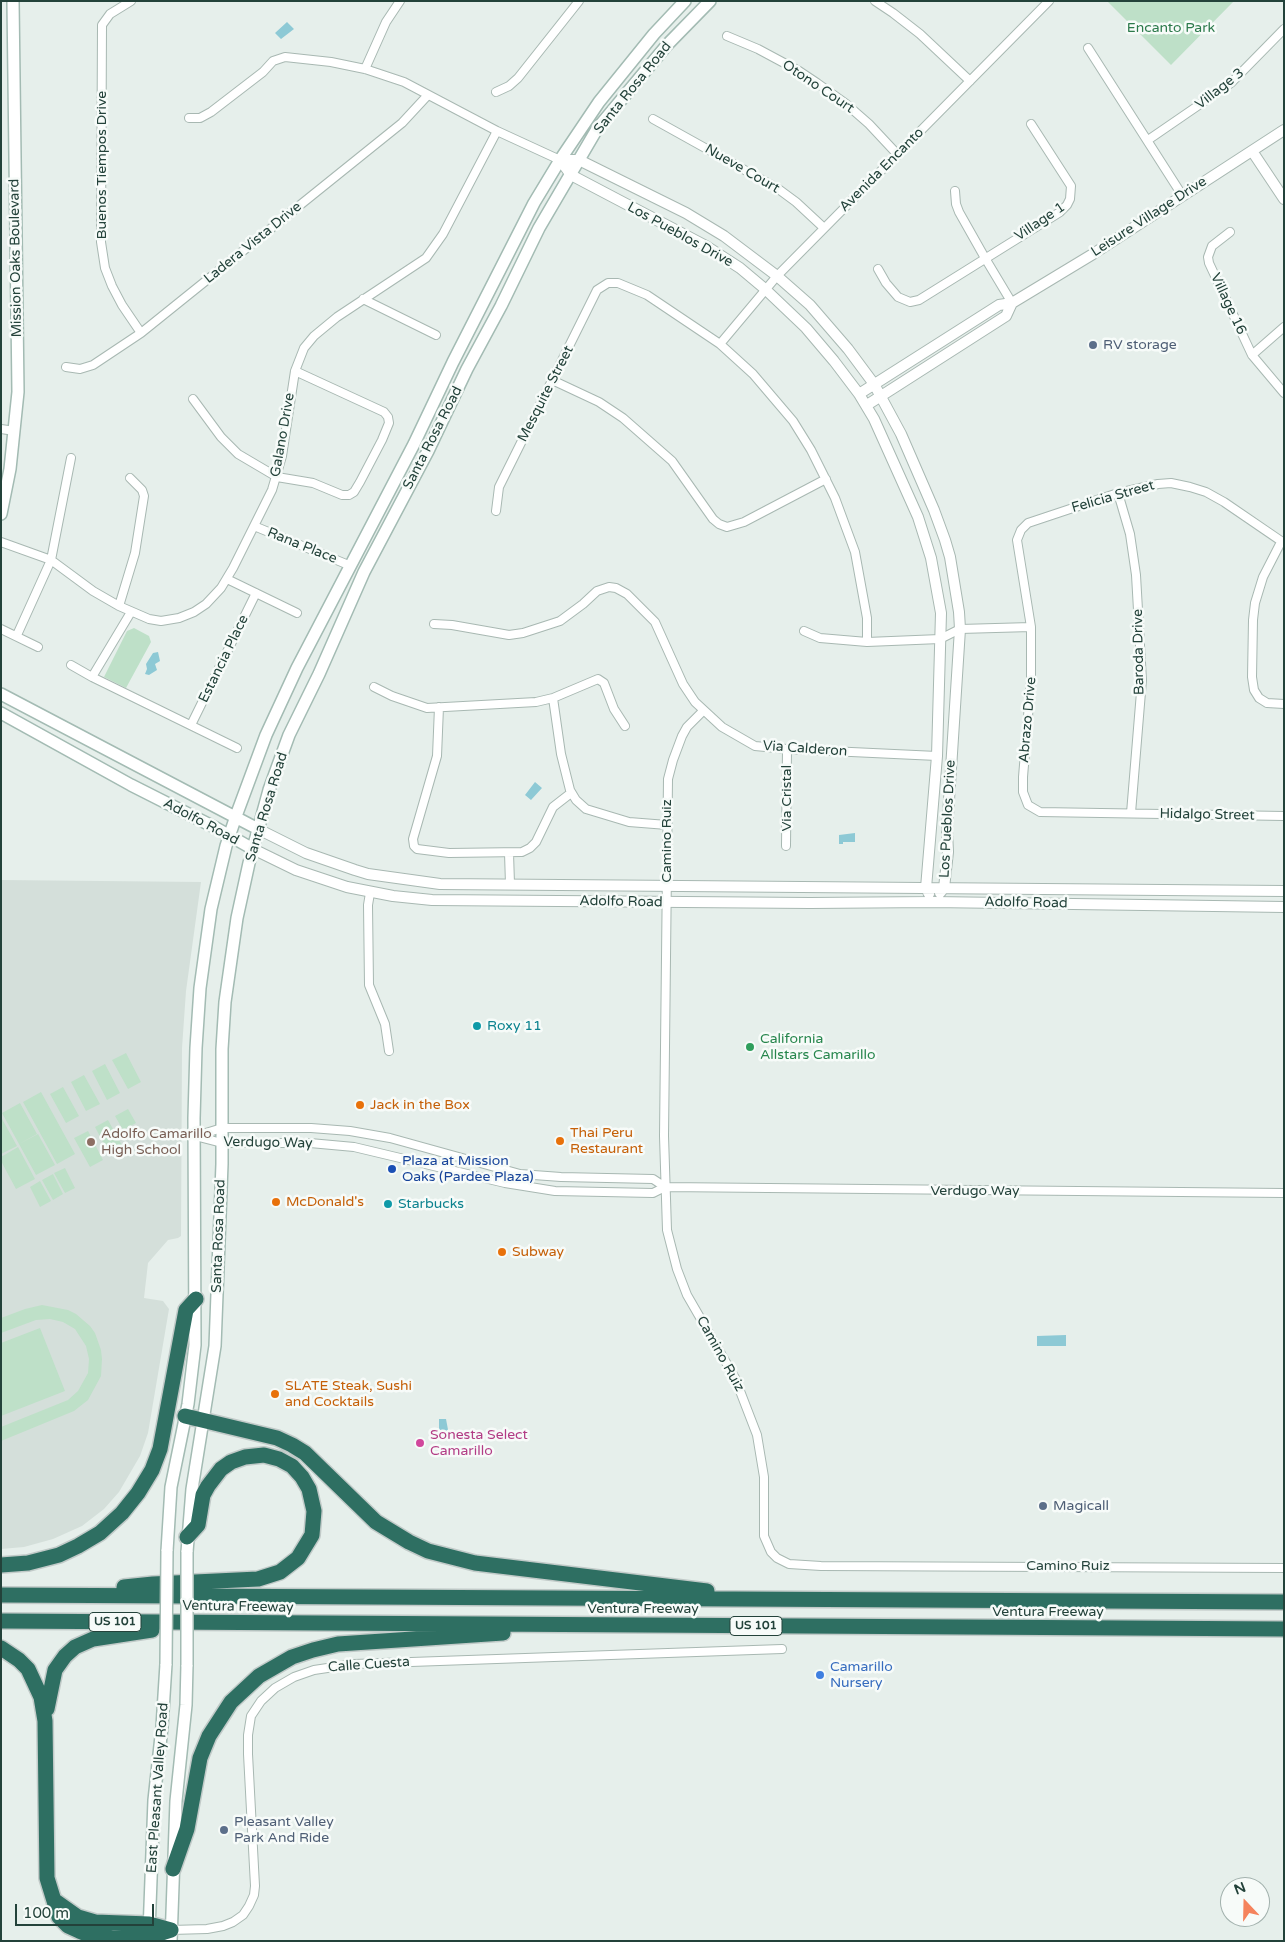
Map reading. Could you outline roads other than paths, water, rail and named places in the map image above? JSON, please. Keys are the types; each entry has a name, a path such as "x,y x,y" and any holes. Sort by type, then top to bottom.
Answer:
{"highway":[{"path":"1,1565 28,1563 58,1555 78,1546 100,1533 138,1493 152,1470 160,1449 186,1310 196,1299"},
{"path":"185,1416 277,1438 292,1445 312,1460 376,1522 403,1539 428,1551 475,1563 582,1574 773,1599"},
{"path":"49,1595 153,1584 258,1579 275,1574 298,1558 312,1535 314,1511 309,1489 302,1477 292,1466 279,1459 264,1456 245,1457 231,1462 221,1469 203,1494 198,1525 187,1545"},
{"name":"Ventura Freeway","path":"1,1595 1284,1602"},
{"name":"Ventura Freeway","path":"1,1621 228,1624 1284,1629"},
{"path":"44,1721 55,1670 65,1656 81,1644 93,1639 127,1633 228,1624"},
{"path":"173,1869 187,1829 200,1758 209,1736 231,1702 259,1676 275,1666 312,1650 338,1644 472,1636 586,1625"},
{"path":"1,1648 19,1660 28,1669 42,1697 46,1865 47,1878 54,1900 78,1917 149,1934 171,1935"}],"main road":[{"name":"Mission Oaks Boulevard","path":"1,514 10,469 18,392 13,1"},
{"name":"Santa Rosa Road","path":"166,1664 167,1551 171,1487 185,1416 195,1345 196,1048 200,988 211,910 236,816 266,735 298,668 414,444 453,362 534,203 560,160 624,70 685,1"},
{"name":"Santa Rosa Road","path":"187,1665 187,1545 192,1489 215,1346 222,1144 222,1049 226,1002 237,918 269,790 289,735 319,674 364,572 428,451 467,369 501,306 539,228 597,129 667,45 710,1"},
{"name":"Adolfo Road","path":"1,694 258,829"},
{"name":"Adolfo Road","path":"1,712 131,785 253,849"},
{"name":"East Pleasant Valley Road","path":"149,1934 154,1800 162,1727 166,1664"},
{"name":"East Pleasant Valley Road","path":"171,1935 176,1802 185,1713 187,1665"}],"street":[{"name":"Buenos Tiempos Drive","path":"131,1 105,19 102,31 101,242 105,268 112,286 141,333"},
{"path":"365,69 386,22 400,1"},
{"path":"496,92 509,86 518,78 579,1"},
{"path":"875,1 920,34 970,81"},
{"path":"1036,1 1046,4"},
{"name":"Avenida Encanto","path":"720,344 777,276 1046,4"},
{"name":"Village 3","path":"1148,140 1231,83 1284,29"},
{"name":"Otono Court","path":"727,36 799,71 817,83 851,108 898,154"},
{"path":"1088,48 1182,195"},
{"name":"Los Pueblos Drive","path":"188,118 200,118 211,112 263,72 273,61 285,57 330,62 365,69 404,82 427,96 560,160 579,160 701,222 745,250 810,305 848,349 881,396 916,467 950,557 960,629 947,831 948,852 944,888 933,902 926,888 937,756 941,613 931,558 918,516 867,405 806,328 740,268 706,246 571,175 560,160"},
{"name":"Ladera Vista Drive","path":"66,367 80,369 94,365 141,333 402,123 427,96"},
{"name":"Nueve Court","path":"653,119 777,188 796,202 824,228"},
{"name":"Village 1","path":"878,269 898,297 914,301 927,296 1060,212 1070,200 1071,186 1031,124"},
{"name":"Leisure Village Drive","path":"859,394 999,305 1012,303 1093,254 1284,130"},
{"name":"Galano Drive","path":"1,542 50,560 93,591 131,612 149,619 161,621 186,615 214,598 227,579 277,477 295,371 300,355 308,343 337,317 420,262 435,246 497,131"},
{"path":"1252,151 1284,199"},
{"path":"955,191 959,212 1012,303"},
{"name":"Village 16","path":"1230,232 1212,246 1208,257 1209,263 1252,355 1284,393"},
{"name":"Mesquite Street","path":"496,511 499,487 597,290 608,283 618,283 647,294 720,344"},
{"path":"363,298 436,335"},
{"name":"Leisure Village Drive","path":"867,405 1006,316 1012,303"},
{"name":"Village 16","path":"1252,355 1284,327"},
{"path":"720,344 753,374 775,398 793,421 826,479 835,498 854,552 867,618 867,642"},
{"path":"919,356 926,369"},
{"path":"193,399 232,449 277,477 313,483 342,495 349,495 354,492 360,482 388,423 388,417 384,412 295,371"},
{"path":"552,380 599,402 624,418 672,461 713,519 727,527 744,522 826,479"},
{"path":"1,428 15,431"},
{"path":"17,635 50,560 71,458"},
{"path":"119,606 135,553 144,496 142,490 130,478"},
{"name":"Felicia Street","path":"1021,530 1028,523 1118,493 1158,484 1190,486 1206,492 1283,542"},
{"name":"Baroda Drive","path":"1118,493 1128,526 1136,575 1142,680 1130,813"},
{"name":"Rana Place","path":"254,526 351,566"},
{"name":"Abrazo Drive","path":"1021,530 1017,540 1031,627 1032,671 1023,777 1025,799 1028,805 1040,812 1130,813"},
{"path":"1283,542 1260,586 1253,612 1252,677 1256,695 1267,703 1284,704"},
{"path":"227,579 297,613"},
{"name":"Via Calderon","path":"434,624 452,625 509,635 523,633 560,621 596,592 609,587 616,588 627,594 655,622 683,684 703,711 722,727 756,746 787,750 937,756"},
{"name":"Estancia Place","path":"191,725 256,593"},
{"path":"92,677 131,612"},
{"path":"804,631 820,638 867,642 940,640 960,629 1031,627"},
{"path":"1,629 17,635 38,647"},
{"path":"71,665 237,748"},
{"path":"374,687 421,707 439,707 533,703 553,698 593,680 601,680 605,685 614,709 625,726"},
{"path":"553,698 561,754 571,792 579,804 591,810 634,823 667,825"},
{"path":"439,707 437,756 413,839 414,846 418,850 443,853 522,852 534,844 551,810 571,792"},
{"name":"Camino Ruiz","path":"703,711 685,731 672,760 668,778 664,1105 667,1230 677,1269 700,1318 735,1378 757,1435 764,1477 764,1536 766,1543 777,1558 789,1564 822,1566 1284,1568"},
{"name":"Via Cristal","path":"786,846 787,750"},
{"name":"Hidalgo Street","path":"1130,813 1284,816"},
{"name":"Adolfo Road","path":"258,829 306,853 368,874 440,884 1284,891"},
{"name":"Adolfo Road","path":"253,849 308,874 347,887 370,893 432,900 933,902 1284,907"},
{"path":"509,853 510,884"},
{"path":"370,893 368,905 369,985 385,1024 389,1051"},
{"name":"Verdugo Way","path":"195,1136 222,1128 311,1128 350,1131 390,1138 520,1174 653,1180 665,1187"},
{"name":"Verdugo Way","path":"195,1136 222,1144 310,1143 354,1147 505,1182 555,1191 653,1193 665,1187 1284,1193"},
{"name":"Calle Cuesta","path":"171,1935 223,1926 234,1922 249,1906 254,1895 255,1886 248,1754 251,1716 261,1701 275,1688 294,1677 314,1670 354,1664 782,1649"}],"water":[{"path":"287,22 294,29 281,39 275,33"},
{"path":"158,652 160,661 155,664 157,670 149,675 145,674 146,664 153,653"},
{"path":"535,782 542,788 531,800 525,795"},
{"path":"855,833 855,842 839,844 839,835"},
{"path":"1066,1335 1066,1346 1037,1346 1037,1336"},
{"path":"439,1419 446,1419 449,1435 439,1435"}],"place":[{"name":"RV storage","path":"1093,345"},
{"name":"Roxy 11","path":"477,1026"},
{"name":"California Allstars Camarillo","path":"750,1047"},
{"name":"Jack in the Box","path":"360,1105"},
{"name":"Thai Peru Restaurant","path":"560,1141"},
{"name":"Adolfo Camarillo High School","path":"91,1142"},
{"name":"Plaza at Mission Oaks (Pardee Plaza)","path":"392,1169"},
{"name":"McDonald's","path":"276,1202"},
{"name":"Starbucks","path":"388,1204"},
{"name":"Subway","path":"502,1252"},
{"name":"SLATE Steak, Sushi and Cocktails","path":"275,1394"},
{"name":"Sonesta Select Camarillo","path":"420,1443"},
{"name":"Magicall","path":"1043,1506"},
{"name":"Camarillo Nursery","path":"820,1675"},
{"name":"Pleasant Valley Park And Ride","path":"224,1830"}],"park label":[{"name":"Encanto Park","path":"1171,28"}]}
